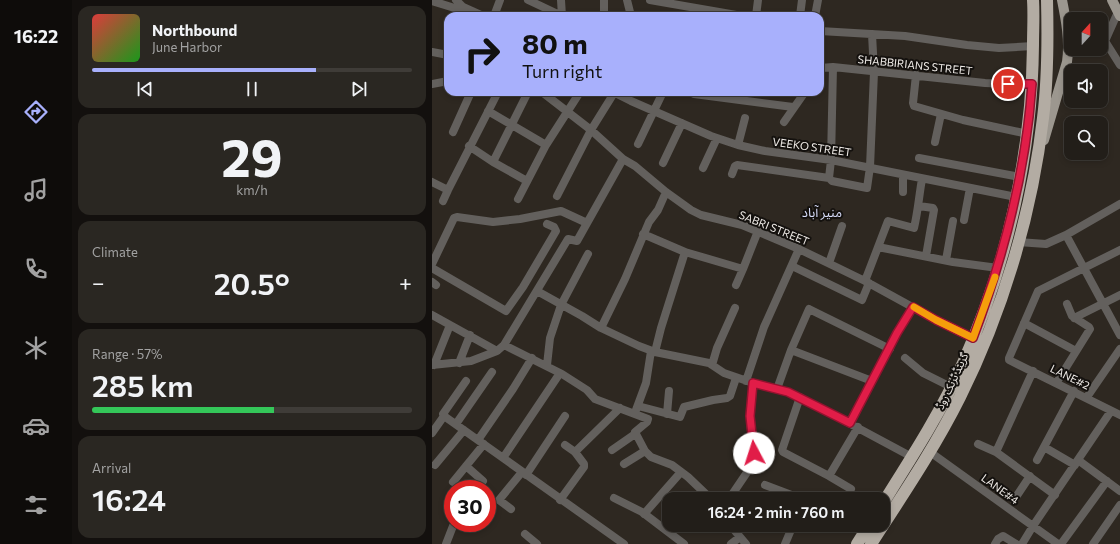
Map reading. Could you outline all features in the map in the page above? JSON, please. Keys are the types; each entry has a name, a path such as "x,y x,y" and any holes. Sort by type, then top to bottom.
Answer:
{"highway":[{"name":"گرینڈ ٹرنک روڈ","path":"890,492 912,457 951,387 973,338 998,268 1013,213 1028,134 1032,84 1033,0"},
{"name":"گرینڈ ٹرنک روڈ","path":"872,543 930,452 960,397 973,369 1000,301 1026,216 1038,154 1043,116 1046,71 1047,0"},
{"path":"1013,213 1026,216"},
{"path":"857,544 865,532"}],"main road":[{"path":"1038,154 1046,135 1067,62 1067,23 1062,0"},
{"path":"1112,0 1119,14"}],"street":[{"path":"456,0 462,11"},
{"path":"496,12 500,0"},
{"path":"528,0 554,12"},
{"path":"562,0 562,12"},
{"path":"604,0 604,12"},
{"path":"627,0 630,12"},
{"path":"650,0 690,3 726,12"},
{"path":"756,12 758,0"},
{"path":"800,12 802,0"},
{"path":"816,12 818,0"},
{"path":"432,1 462,11"},
{"path":"1119,14 1105,41 1120,65"},
{"path":"824,31 905,36 999,48 1033,46"},
{"path":"732,174 737,165 829,178 832,181 867,188 870,167 874,72 872,34"},
{"path":"432,52 444,54"},
{"path":"829,178 831,160 833,67"},
{"name":"SHABBIRIANS STREET","path":"824,68 833,67 985,83 1032,84"},
{"path":"916,75 914,106 941,114 1028,134"},
{"path":"432,84 444,82"},
{"path":"453,132 469,96"},
{"path":"443,201 496,96"},
{"path":"493,162 526,96"},
{"name":"SABRI STREET","path":"547,96 591,130 623,159 635,166 666,192 691,210 701,215 742,225 799,249 867,282 936,320 973,338"},
{"path":"518,199 546,144 577,96"},
{"path":"557,196 591,130 612,96"},
{"name":"VEEKO STREET","path":"622,96 716,138 738,145 765,151 870,167 922,179 1016,197"},
{"path":"631,96 631,101"},
{"path":"638,144 661,96"},
{"path":"708,96 794,108"},
{"path":"784,122 802,96"},
{"path":"488,111 546,144"},
{"path":"935,142 941,114"},
{"path":"738,145 745,118"},
{"path":"663,163 682,123"},
{"path":"703,168 716,138"},
{"path":"470,146 493,162 527,181"},
{"path":"919,158 1020,177"},
{"path":"450,325 433,365 472,361 497,351 504,345 568,239 577,241 623,159"},
{"path":"902,192 903,175"},
{"path":"792,266 862,300 878,247 888,221 914,228 919,206 918,202 922,179"},
{"path":"432,182 448,190"},
{"path":"964,220 970,188"},
{"path":"601,328 625,279 648,222 658,210 666,192"},
{"path":"919,206 933,208 934,210 926,256"},
{"path":"1018,242 1046,244 1119,208"},
{"path":"432,264 454,218 457,217 493,222 520,219 561,211 587,223"},
{"path":"946,260 953,221"},
{"path":"432,268 506,311 523,287 556,232 554,227 547,224"},
{"path":"829,263 842,226"},
{"path":"736,285 758,231"},
{"path":"643,234 686,252 743,269"},
{"path":"1066,235 1120,335"},
{"path":"878,247 998,268"},
{"path":"734,492 752,465 753,461 749,382 764,327 799,249"},
{"path":"1076,351 1024,323 1038,291 1120,250"},
{"path":"635,414 646,383 653,352 686,252"},
{"path":"546,365 550,338 562,305 588,254"},
{"path":"523,287 562,305 601,328 653,352 709,363 724,373 736,378 800,397 912,457"},
{"path":"1074,318 1120,295"},
{"path":"1057,382 1090,329 1072,316 1067,304"},
{"path":"850,423 890,349 897,333 913,307"},
{"path":"712,365 716,348 735,308"},
{"path":"777,389 791,350 809,309 890,349"},
{"path":"432,315 497,351"},
{"name":"LANE#2","path":"1024,323 1009,356 1009,360 1057,382 1120,415"},
{"path":"459,363 470,335"},
{"path":"504,345 560,373 587,390 595,399 648,419 635,432 636,434 612,450"},
{"path":"1087,397 1120,349"},
{"path":"791,350 872,381"},
{"path":"455,480 466,466 532,358"},
{"path":"905,358 923,373 951,387"},
{"path":"996,452 1033,371"},
{"path":"456,424 492,372"},
{"path":"503,458 560,373"},
{"path":"638,406 680,417 684,408 730,396 736,378"},
{"path":"432,433 466,381"},
{"path":"1037,460 1074,391"},
{"path":"667,414 669,392"},
{"path":"800,397 782,450 783,452 851,489"},
{"path":"575,452 620,408"},
{"path":"1022,544 1111,410"},
{"path":"444,416 560,500 624,544"},
{"path":"511,509 499,500 524,473 565,416"},
{"path":"829,476 858,428"},
{"path":"435,465 464,430"},
{"path":"636,434 645,451 651,456 672,465 704,492"},
{"path":"978,444 996,452 1055,495"},
{"path":"560,500 584,467 584,464 575,452 565,445"},
{"path":"1044,447 1077,463 1107,481 1120,491"},
{"path":"624,464 645,451"},
{"name":"LANE#4","path":"930,452 1058,544"},
{"path":"466,466 482,480"},
{"path":"644,514 681,472"},
{"path":"1014,500 1030,476"},
{"path":"1061,544 1107,481"},
{"path":"765,485 784,492"},
{"path":"614,498 642,512 684,544"},
{"path":"1093,544 1120,506"},
{"path":"446,544 451,532"},
{"path":"736,532 746,544"},
{"path":"785,544 790,532"},
{"path":"525,534 537,544"},
{"path":"995,544 998,539 1003,536 1016,544"},
{"path":"731,544 740,537"}],"slow traffic":[{"path":"914,307 936,320 973,338 995,277"}],"district":[{"name":"منیر آباد","path":"822,212"}],"route":[{"path":"754,453 750,416 753,383 788,392 850,423 890,349 897,333 913,307 973,338 989,297 1000,262 1013,213 1028,134 1032,84 1008,84"}]}
